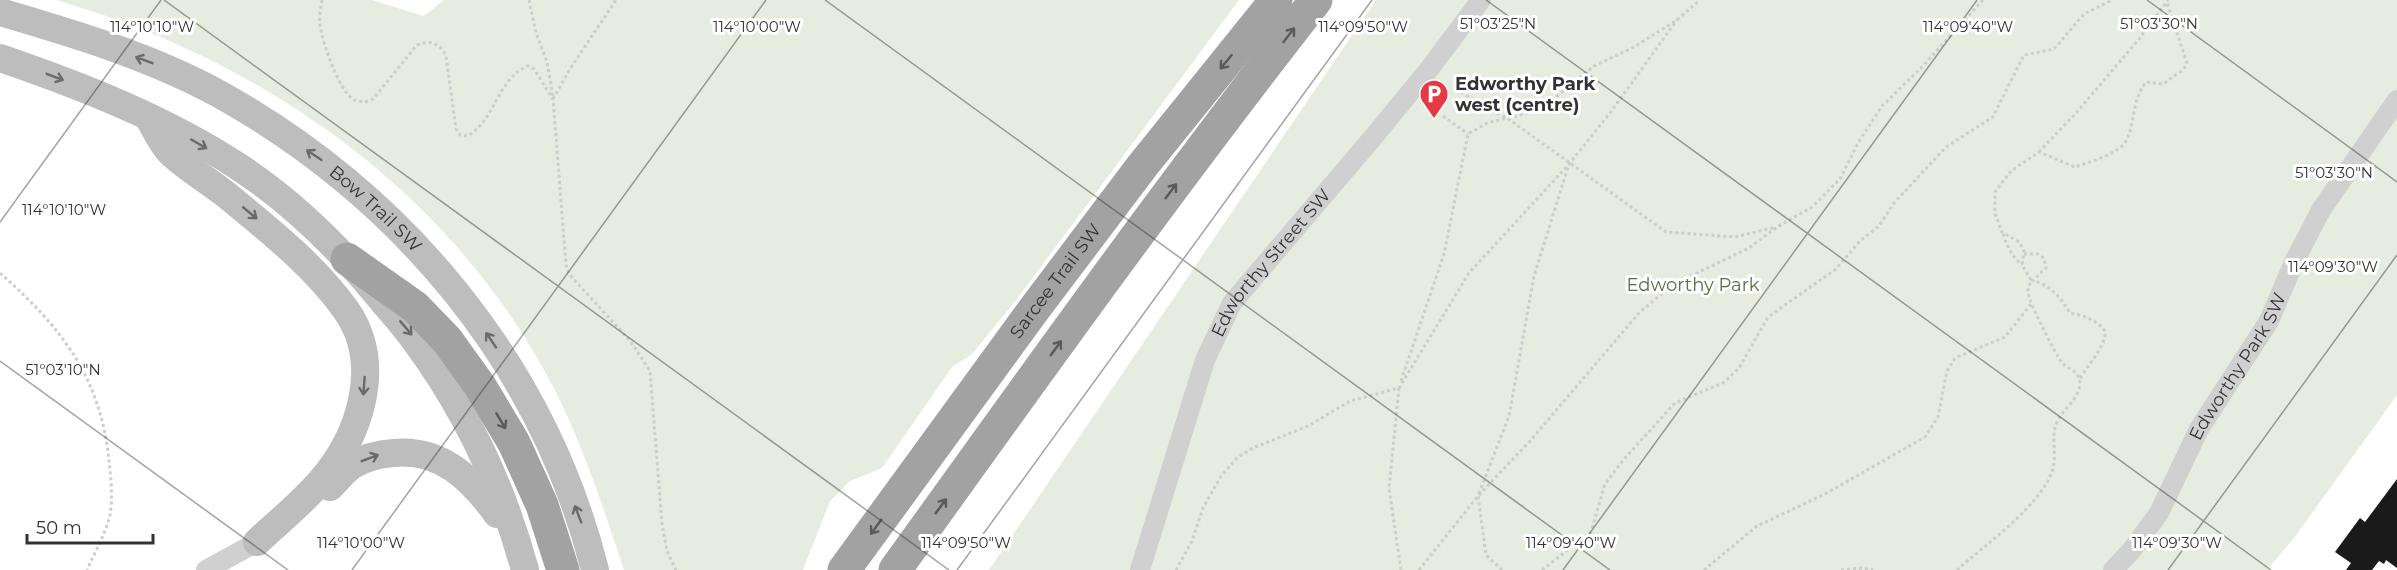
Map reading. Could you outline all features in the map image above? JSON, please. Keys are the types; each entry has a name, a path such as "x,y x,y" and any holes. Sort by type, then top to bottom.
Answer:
{"highway":[{"name":"Sarcee Trail SW","path":"844,570 1025,321 1143,165 1276,0"},
{"path":"895,570 1253,80 1316,0"},
{"path":"347,259 415,307 447,340 480,386 524,463 542,505 564,570"}],"main road":[{"name":"Bow Trail SW","path":"0,12 89,39 144,60 219,94 325,163 404,233 476,317 507,364 535,414 560,467 588,540 595,570"},
{"path":"0,58 84,88 147,117 239,167 289,205 347,259 416,340 445,384 480,446 522,558"},
{"path":"147,117 169,151 222,190 277,237 319,279 347,311 360,340 365,373 364,393 349,441 320,482 257,542"},
{"path":"257,542 294,522 353,465 381,454 409,452 435,457 446,462 471,481 522,558"}],"street":[{"name":"Edworthy Street SW","path":"1140,570 1205,360 1232,303 1375,135 1481,0"},
{"name":"Edworthy Park SW","path":"2113,570 2159,513 2199,429 2270,321 2295,260 2321,210 2397,100"},
{"path":"206,570 257,542"}],"path":[{"path":"322,0 320,23 323,42 345,90 354,100 365,102 373,99 416,46 427,42 438,45 446,56 456,129 462,136 471,134 480,125 503,90 525,67 534,69 553,99"},
{"path":"529,0 536,33 547,62 553,99 566,265 572,279 631,342 650,371 662,524 668,551 676,570"},
{"path":"553,99 616,0"},
{"path":"1401,570 1389,488 1399,388 1444,254 1468,134 1487,123 1540,110 1594,66 1634,47 1677,20 1700,0"},
{"path":"1419,570 1478,496 1530,441 1639,313 1672,285 1749,248 1777,227 1812,207 1840,179 1858,143 1882,106 1921,68 1983,0"},
{"path":"1542,570 1591,532 1605,484 1624,459 1675,403 1723,383 1739,368 1768,317 1836,269 1859,242 1879,226 1894,203 1946,147 1994,117 2024,55 2054,49 2084,14 2112,0"},
{"path":"2039,152 2075,167 2097,160 2122,147 2129,134 2138,94 2146,82 2163,84 2183,70 2187,63 2168,2"},
{"path":"1958,570 2002,532 2047,485 2056,461 2056,423 2074,400 2079,380 2088,363 2106,339 2105,332 2093,320 2083,315 2070,313 2059,295 2033,280 2016,260 2007,245 1995,214 1995,192 2011,171 2039,152 2076,113 2168,2"},
{"path":"1176,570 1192,541 1203,508 1221,476 1238,457 1253,448 1308,426 1350,401 1399,388 1469,273 1569,164 1610,113 1677,20"},
{"path":"1461,92 1508,118 1666,232 1735,237 1777,227"},
{"path":"1443,116 1468,134"},
{"path":"1502,570 1486,555 1478,496 1509,416 1534,276 1569,164"},
{"path":"2002,232 2019,242 2024,254 2022,265"},
{"path":"2024,254 2038,254 2046,261 2046,268 2033,280 2027,291 2063,363 2074,371 2079,380"},
{"path":"0,273 31,300 62,335 84,374 100,413 108,453 110,513 106,528 87,570"},
{"path":"1704,570 1757,526 1825,494 1925,437 1938,417 1947,371 1954,358 2005,337 2031,303"},
{"path":"1841,570 1861,568 1873,570"}],"green space":[{"path":"56,0 371,0 424,16 444,0 1239,0 1014,303 971,355 952,367 882,468 850,481 830,501 803,570 624,570 588,467 556,392 501,302 452,241 397,186 336,137 271,93 202,56 130,25"},
{"name":"Edworthy Park","path":"1376,0 2397,0 2397,395 2294,538 2267,570 989,570"}],"building":[{"path":"2397,479 2397,568 2386,560 2384,564 2379,561 2372,570 2346,570 2351,563 2335,552 2360,518 2365,522"}],"place":[{"name":"Edworthy Park west (centre)","path":"1434,120"}]}
